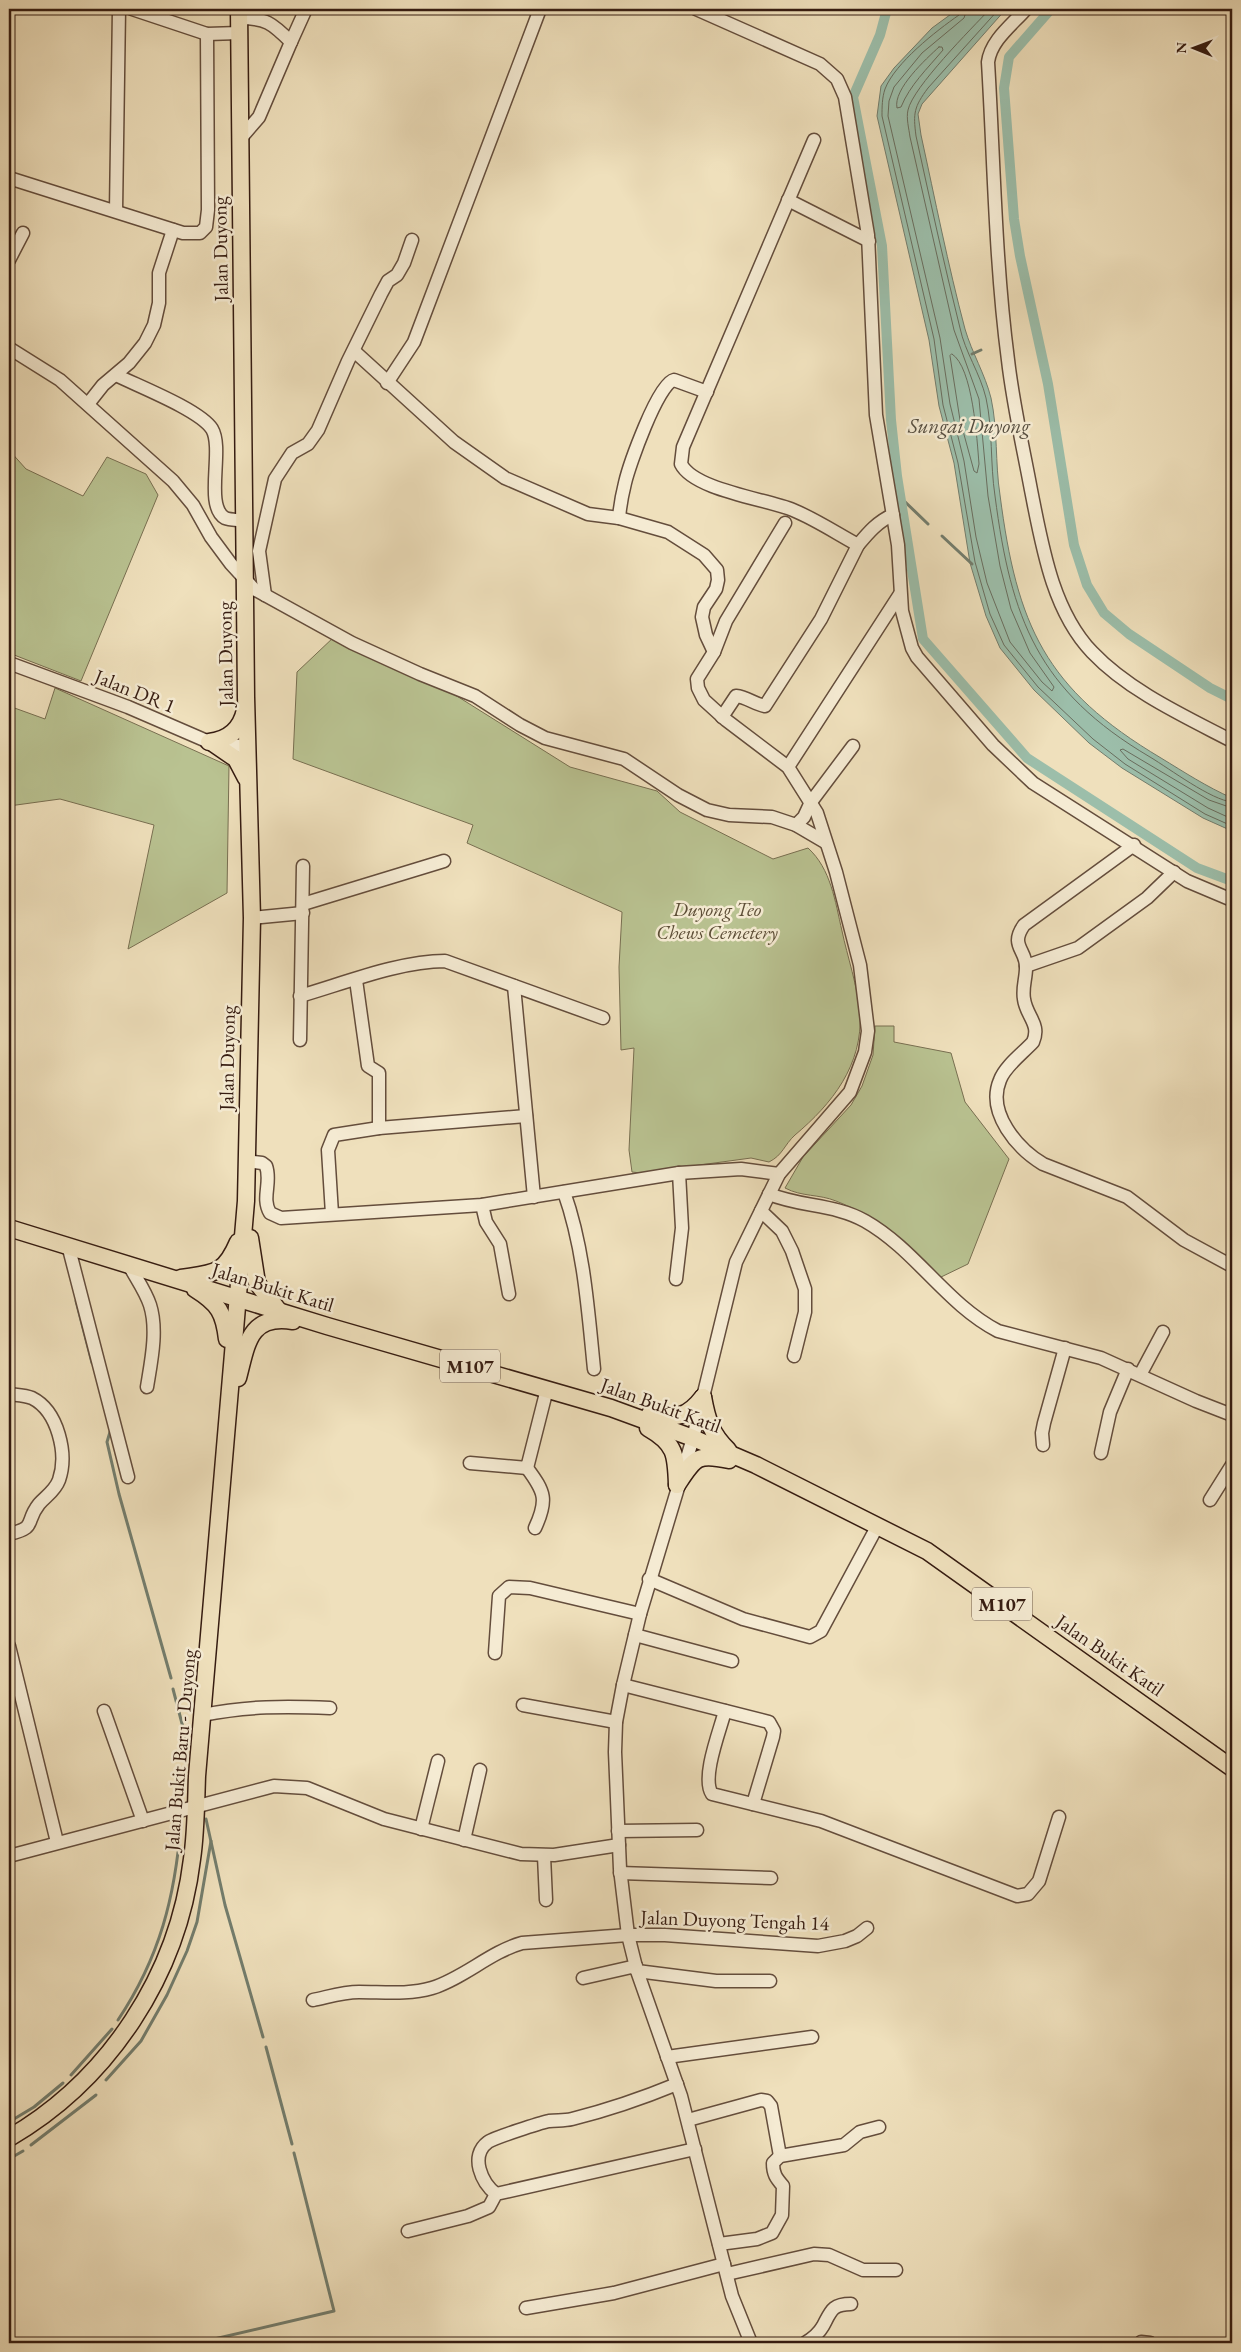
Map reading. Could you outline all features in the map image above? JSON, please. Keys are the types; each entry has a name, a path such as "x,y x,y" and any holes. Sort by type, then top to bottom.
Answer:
{"main road":[{"name":"Jalan Duyong","path":"238,1299 246,1201 252,918 246,697 239,20"},
{"path":"212,743 227,738 235,732 245,712 246,697"},
{"path":"212,743 236,759 249,785"},
{"path":"246,1201 257,1283 279,1311"},
{"name":"Jalan Bukit Katil","path":"9,1228 177,1278 327,1326 612,1408 693,1438 756,1465 927,1551 1231,1764"},
{"path":"177,1278 208,1274 220,1269 230,1260 243,1228"},
{"path":"177,1278 208,1297 224,1318 227,1339 227,1419"},
{"name":"Jalan Bukit Baru - Duyong","path":"9,2138 33,2124 74,2090 114,2048 151,1993 178,1927 192,1860 238,1299"},
{"path":"227,1419 249,1338 255,1329 264,1323 280,1319 327,1326"},
{"path":"612,1408 671,1418 683,1415 694,1409 703,1397"},
{"path":"703,1397 707,1421 716,1438 735,1456"},
{"path":"612,1408 664,1437 673,1449 676,1458 677,1485"},
{"path":"677,1485 690,1465 698,1459 709,1456 756,1465"}],"street":[{"path":"116,211 119,9"},
{"path":"132,9 208,34 239,20 258,18 273,24 291,42"},
{"path":"387,383 414,342 540,9"},
{"path":"696,9 820,64 837,79 844,97 869,241 876,415 898,545 900,594 904,623 917,657 1006,758 1034,783 1200,888 1232,900"},
{"path":"1026,9 990,50 988,62 1000,283 1008,359 1014,402 1040,531 1056,588 1061,605 1092,652 1122,678 1169,707 1232,741"},
{"path":"240,139 258,117 305,11"},
{"path":"9,178 173,230 192,235 200,233 206,227 208,219 208,34"},
{"path":"814,140 681,453 681,464 688,475 724,490 795,510 858,545"},
{"path":"788,200 869,241"},
{"path":"88,404 103,384 116,375 145,342 154,325 158,303 159,273 173,230"},
{"path":"9,260 23,233"},
{"path":"265,595 259,551 275,479 292,453 308,444 318,430 388,281 396,275 404,263 412,240"},
{"path":"9,348 60,380 173,481 192,505 211,537 245,580 265,595 352,643 420,674 475,696 520,725 545,738 624,760 678,795 707,810 729,815 772,817 796,825 825,842"},
{"path":"354,350 387,383 454,442 505,478 588,514 619,518 668,532 712,563 717,570 718,580 716,589 704,607 702,617 706,635 714,652"},
{"path":"116,375 195,414 211,429 216,446 216,498 219,510 225,518 244,521"},
{"path":"619,518 625,482 650,414 666,383 674,380 707,392"},
{"path":"722,717 736,696 744,697 757,705 765,706 821,619 858,545 884,519 893,515"},
{"path":"751,2343 732,2296 688,2120 636,1968 628,1935 620,1872 615,1788 616,1722 649,1579 693,1438 736,1262 779,1174 850,1092 865,1052 868,1030 860,965 836,872 817,813 788,767 722,717 704,700 698,688 697,679 714,652 726,621 785,523"},
{"path":"788,767 900,594"},
{"name":"Jalan DR 1","path":"9,663 128,707 212,743 248,747"},
{"path":"796,825 804,817 810,802 853,746"},
{"path":"1134,845 1024,925 1017,938 1026,966 1023,998 1036,1026 1036,1035 1033,1042 1000,1079 997,1091 1001,1115 1019,1147 1043,1164 1127,1197 1184,1240 1232,1266"},
{"path":"252,918 303,909 444,861"},
{"path":"300,1040 303,866"},
{"path":"1026,966 1078,948 1146,898 1174,872"},
{"path":"300,996 395,968 430,961 445,961 603,1018"},
{"path":"356,980 368,1066 379,1073 379,1128"},
{"path":"514,986 534,1197"},
{"path":"332,1214 328,1150 334,1135 341,1132 379,1128 526,1116"},
{"path":"246,1162 262,1163 266,1166 268,1178 266,1207 270,1213 281,1218 482,1205 679,1173 741,1169 779,1174"},
{"path":"676,1279 682,1228 679,1173"},
{"path":"564,1192 584,1274 594,1369"},
{"path":"769,1194 794,1202 835,1208 865,1221 895,1242 965,1309 982,1322 1013,1335 1102,1358 1196,1401 1232,1414"},
{"path":"482,1205 486,1222 500,1244 509,1294"},
{"path":"761,1211 777,1225 787,1240 804,1289 805,1312 794,1356"},
{"path":"68,1245 128,1477"},
{"path":"128,1263 144,1292 152,1318 151,1360 147,1387"},
{"path":"1140,1375 1162,1332"},
{"path":"1043,1445 1044,1423 1065,1348"},
{"path":"1101,1453 1110,1412 1128,1369"},
{"path":"535,1528 541,1515 544,1498 540,1485 528,1468 547,1389"},
{"path":"9,1394 29,1396 39,1402 48,1412 56,1426 60,1442 60,1460 59,1480 53,1492 35,1510 29,1526 22,1531 9,1534"},
{"path":"470,1463 528,1468"},
{"path":"1210,1500 1232,1465"},
{"path":"649,1579 743,1619 810,1637 821,1631 878,1526"},
{"path":"495,1652 498,1603 503,1591 509,1587 530,1588 640,1614"},
{"path":"635,1635 732,1662"},
{"path":"9,1646 56,1842"},
{"path":"623,1685 764,1720 772,1726 773,1736 753,1804"},
{"path":"523,1704 616,1722"},
{"path":"203,1715 236,1708 279,1705 330,1708"},
{"path":"104,1711 143,1821"},
{"path":"725,1711 709,1772 708,1789 716,1797 821,1821 1017,1896 1028,1894 1038,1881 1059,1818"},
{"path":"421,1829 438,1760"},
{"path":"464,1840 480,1770"},
{"path":"9,1856 259,1788 290,1786 307,1788 384,1819 521,1854 544,1856 571,1854 619,1845"},
{"path":"618,1831 696,1830"},
{"path":"544,1856 546,1900"},
{"path":"620,1872 770,1878"},
{"name":"Jalan Duyong Tengah 14","path":"313,2000 343,1993 402,1993 434,1988 465,1973 508,1947 522,1943 628,1935 665,1935 818,1946 845,1942 867,1928"},
{"path":"583,1978 636,1968 716,1981 770,1981"},
{"path":"667,2056 812,2037"},
{"path":"677,2084 636,2101 565,2121 549,2121 488,2142 480,2152 479,2171 485,2186 496,2194 695,2149"},
{"path":"688,2120 761,2100 767,2101 771,2106 780,2156"},
{"path":"719,2244 757,2239 772,2233 782,2215 783,2186 773,2174 773,2163 780,2156 844,2145 860,2132 880,2127"},
{"path":"408,2230 468,2216 489,2207 496,2194"},
{"path":"526,2308 614,2293 725,2269 814,2254 829,2255 863,2270 896,2270"},
{"path":"805,2343 822,2328 832,2308 838,2305 851,2304"}],"green space":[{"path":"9,450 26,469 83,496 107,457 146,474 158,495 81,681 9,653"},
{"name":"Duyong Teo Chews Cemetery","path":"335,636 452,693 570,767 657,791 680,812 773,859 808,848 816,856 827,876 834,897 857,993 860,1032 851,1066 833,1096 777,1156 769,1162 751,1158 641,1173 632,1172 629,1150 634,1048 621,1050 619,967 622,912 467,843 473,825 293,759 297,672"},
{"path":"55,688 229,766 227,893 128,949 154,825 60,799 9,806 9,706 45,719"},
{"path":"875,1026 894,1026 894,1042 951,1053 965,1102 1009,1159 968,1264 939,1278 904,1243 866,1215 830,1199 798,1193 785,1188 803,1157 851,1105 862,1086 873,1055"}],"water":[{"name":"Sungai Duyong","path":"958,9 1006,9 922,104 918,114 942,232 965,329 991,398 995,422 998,483 1007,541 1016,582 1028,618 1043,650 1064,679 1089,706 1121,732 1161,758 1232,798 1232,831 1203,818 1122,768 1089,743 1034,690 1000,648 986,616 970,563 954,463 939,406 929,340 877,116 881,86 894,68 932,28"}],"waterway":[{"path":"887,9 880,35 853,97 882,246 891,420 897,476 923,639 1027,758 1197,868 1232,881"},
{"path":"1051,9 1009,57 1004,88 1014,219 1020,256 1048,384 1074,545 1087,585 1104,613 1129,634 1210,688 1232,699"},
{"path":"972,354 981,350"},
{"path":"900,497 928,524"},
{"path":"942,536 972,564"},
{"path":"76,1301 92,1363"},
{"path":"110,1432 107,1442 119,1494 171,1678"},
{"path":"173,1689 186,1739"},
{"path":"206,1819 225,1905 263,2037"},
{"path":"118,2020 145,1973 163,1926 175,1876 181,1823"},
{"path":"106,2080 141,2041 167,1995 187,1951 197,1922 211,1841"},
{"path":"71,2075 112,2029"},
{"path":"266,2047 292,2144"},
{"path":"9,2122 34,2107 63,2083"},
{"path":"31,2145 96,2095"},
{"path":"9,2159 23,2151"},
{"path":"197,2343 334,2311 294,2153"}]}
